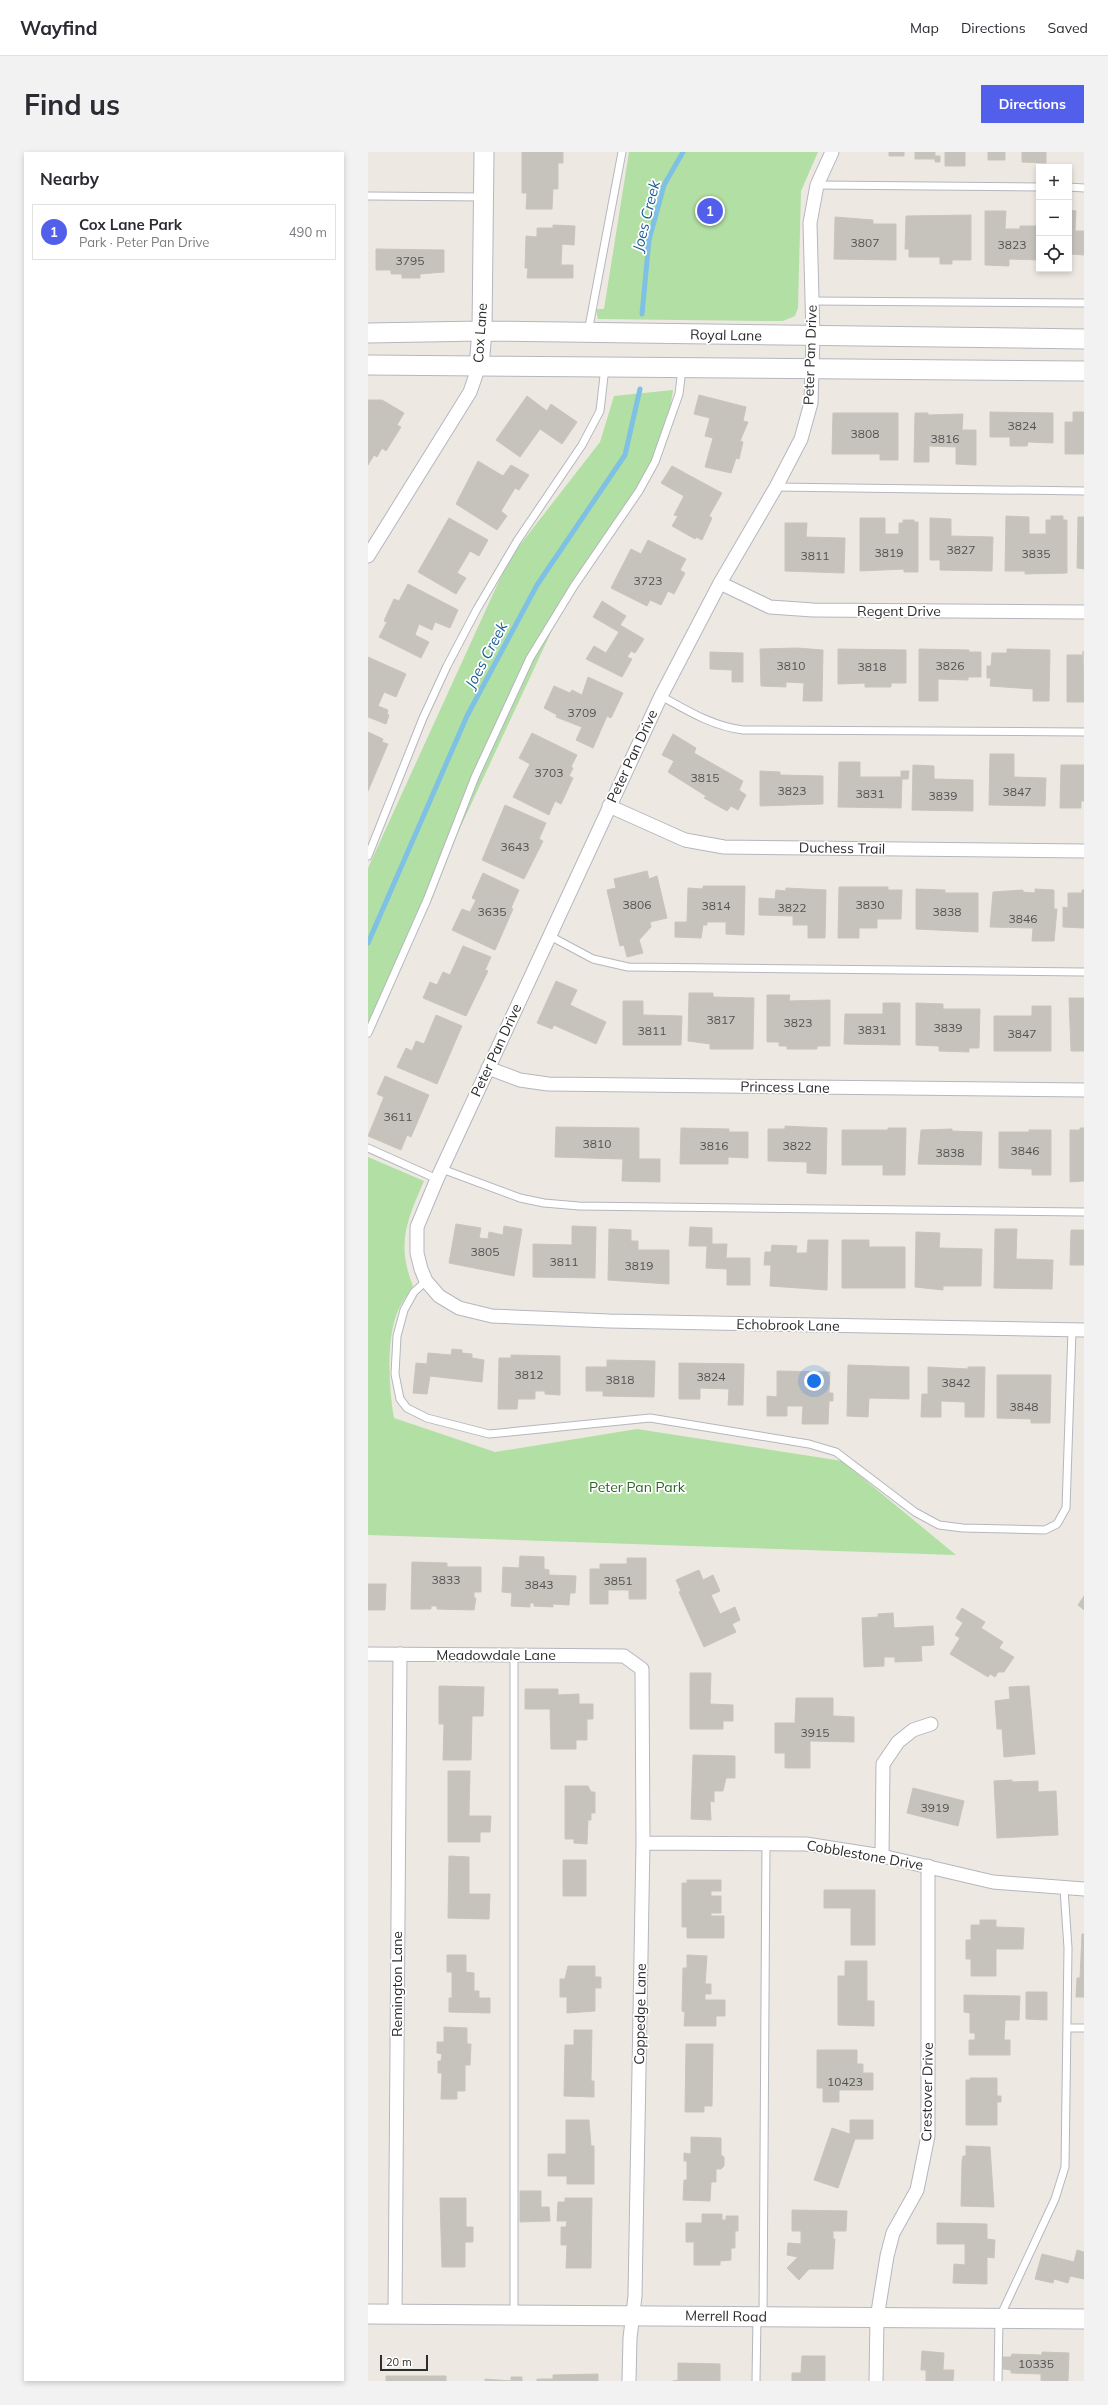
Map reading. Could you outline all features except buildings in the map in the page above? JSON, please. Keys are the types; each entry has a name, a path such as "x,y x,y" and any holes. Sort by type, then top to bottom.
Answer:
{"main road":[{"name":"Cox Lane","path":"479,366 482,331 484,152"},
{"name":"Royal Lane","path":"368,333 482,331 1084,339"},
{"path":"368,365 682,367 812,370 1084,371"},
{"name":"Merrell Road","path":"368,2314 1084,2319"}],"street":[{"name":"Peter Pan Drive","path":"492,1316 459,1308 439,1296 426,1281 417,1253 416,1237 418,1222 661,696 720,583 776,487 801,439 811,403 813,336 810,223 817,185 832,152"},
{"name":"Cox Lane","path":"368,556 470,392 479,366"},
{"name":"Regent Drive","path":"720,583 743,596 770,606 813,610 1084,612"},
{"name":"Duchess Trail","path":"609,806 685,840 724,847 1084,851"},
{"name":"Princess Lane","path":"488,1068 520,1080 548,1084 1084,1090"},
{"name":"Echobrook Lane","path":"492,1316 609,1322 1078,1330"},
{"name":"Meadowdale Lane","path":"368,1654 624,1656"},
{"name":"Remington Lane","path":"395,2314 400,1654"},
{"name":"Coppedge Lane","path":"624,1656 642,1669 643,1843 635,2296 629,2381"},
{"path":"882,1856 883,1764 898,1742 913,1730 931,1724"},
{"name":"Cobblestone Drive","path":"643,1843 806,1844 882,1856 993,1882 1064,1889 1084,1889"},
{"name":"Crestover Drive","path":"876,2381 877,2318 893,2233 917,2190 928,2136 928,1866"}],"lane":[{"path":"588,332 622,152"},
{"path":"817,185 1036,187"},
{"path":"1072,188 1084,188"},
{"path":"368,196 483,197"},
{"path":"812,301 1084,303"},
{"path":"368,856 423,718 447,666 513,548 582,445 600,411 605,367"},
{"path":"368,1033 427,900 475,776 530,658 574,586 639,491 656,462 678,394 682,367"},
{"path":"776,487 1084,491"},
{"path":"661,696 697,717 724,728 743,730 1084,732"},
{"path":"550,936 593,959 628,967 1084,972"},
{"path":"368,1148 440,1174 520,1198 544,1203 580,1206 1084,1212"},
{"path":"426,1281 414,1292 404,1310 397,1336 395,1374 400,1399 407,1408 428,1418 489,1434 650,1418 809,1444 836,1452 915,1512 939,1525 963,1528 1045,1530 1057,1524 1066,1508 1078,1330"},
{"path":"514,1655 514,2315"},
{"path":"756,2381 760,2317 766,1843"},
{"path":"998,2381 999,2319 1062,2183 1066,2167 1068,1948 1064,1889"},
{"path":"1067,2028 1084,2028"}],"green space":[{"path":"629,152 818,152 801,191 798,308 795,316 783,321 598,319 596,309 604,309"},
{"path":"673,390 664,448 573,585 368,1026 368,868 509,559 600,442 614,396"},
{"name":"Peter Pan Park","path":"368,1157 424,1181 413,1208 406,1232 405,1257 413,1286 397,1313 391,1337 390,1379 394,1418 495,1452 637,1429 842,1461 956,1555 368,1535"}],"waterway":[{"name":"Joes Creek","path":"642,314 649,240 664,185 683,152"},
{"name":"Joes Creek","path":"368,943 467,716 537,585 625,455 640,389"}],"place":[{"name":"Cox Lane Park","path":"710,211"}]}
